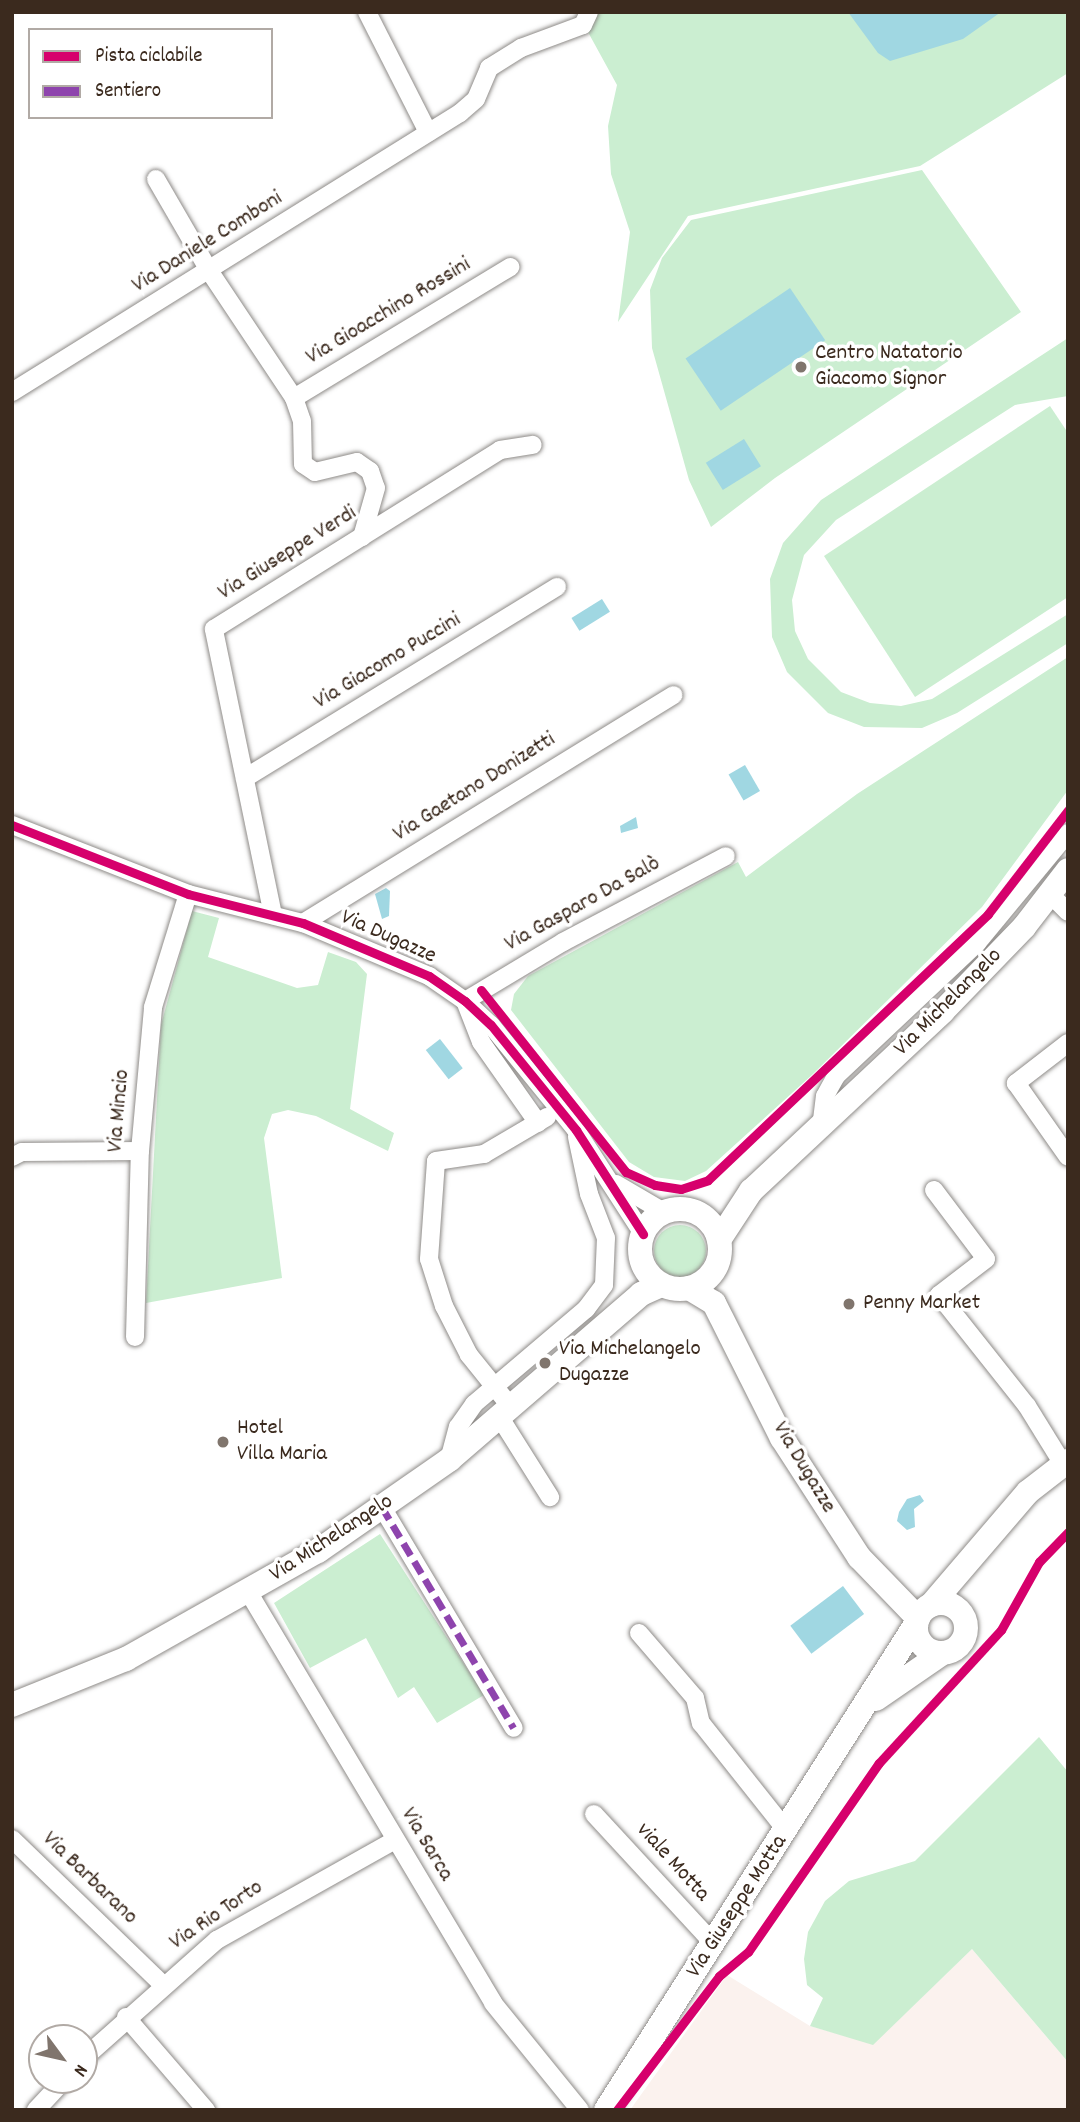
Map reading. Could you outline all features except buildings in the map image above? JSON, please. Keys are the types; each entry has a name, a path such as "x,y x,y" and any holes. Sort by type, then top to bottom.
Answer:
{"street":[{"path":"367,12 428,132"},
{"name":"Via Daniele Comboni","path":"12,392 210,272 428,132 476,99 489,68 521,48 583,25 589,12"},
{"path":"156,179 210,272 294,398 302,421 303,464 315,472 357,462 370,471 376,488 362,537"},
{"name":"Via Gioacchino Rossini","path":"294,398 510,267"},
{"name":"Via Giuseppe Verdi","path":"273,915 214,629 500,450 533,445"},
{"name":"Via Giacomo Puccini","path":"244,778 556,587"},
{"name":"Via Gaetano Donizetti","path":"303,923 673,695"},
{"name":"Via Dugazze","path":"12,825 188,894 303,923 429,976 466,1001 559,1109 613,1183 643,1234"},
{"name":"Via Michelangelo","path":"821,1128 825,1096 836,1076 976,943 1068,833"},
{"name":"Via Gasparo Da Salò","path":"466,1001 563,942 726,856"},
{"name":"Via Michelangelo","path":"719,1240 751,1191 821,1128 960,993 1050,894 1068,870"},
{"name":"Via Mincio","path":"135,1338 140,1151 153,1007 188,894"},
{"path":"1050,894 1068,912"},
{"path":"466,1001 481,1041 538,1123"},
{"path":"1068,1043 1016,1083 1068,1157"},
{"path":"550,1497 505,1412 496,1387 469,1356 444,1306 429,1259 436,1161 484,1154 559,1109"},
{"name":"Via Dugazze","path":"449,1460 458,1427 474,1404 586,1308 604,1284 606,1238 589,1194 576,1130"},
{"path":"12,1157 22,1152 140,1151"},
{"name":"Via Dugazze","path":"613,1183 664,1212"},
{"path":"934,1189 985,1259 939,1295 1027,1406 1065,1463"},
{"name":"Via Michelangelo","path":"701,1215 751,1191"},
{"path":"676,1209 701,1215 719,1240 715,1268 689,1289 661,1285 643,1264 643,1234 664,1212 676,1209"},
{"name":"Via Michelangelo","path":"616,1316 643,1264"},
{"name":"Via Dugazze","path":"715,1268 730,1332"},
{"name":"Via Michelangelo","path":"12,1705 126,1660 249,1592 382,1507 449,1460 616,1316 661,1285"},
{"name":"Via Dugazze","path":"689,1289 714,1303 782,1438 859,1557 893,1593 922,1614"},
{"name":"Via Giuseppe Motta","path":"606,2110 869,1703 922,1614 1028,1492 1065,1463"},
{"path":"382,1507 514,1728"},
{"name":"Via Giuseppe Motta","path":"869,1703 961,1643 967,1589 981,1546"},
{"name":"Via Sarca","path":"249,1592 493,2003 580,2110"},
{"path":"941,1654 922,1645 922,1614 951,1606 964,1620"},
{"path":"639,1633 695,1698 701,1723 787,1831"},
{"name":"viale Motta","path":"594,1814 714,1944"},
{"name":"Via Barbarano","path":"12,1839 162,1984"},
{"name":"Via Rio Torto","path":"98,2044 162,1984 217,1940 395,1840"},
{"path":"126,2017 206,2110"}],"shaded area":[{"path":"972,1949 1068,2062 1068,2110 630,2110 727,1975 810,2026 873,2044"}],"green space":[{"path":"577,12 1068,12 1068,73 920,166 688,216 618,322 630,232 611,174 608,126 617,85"},
{"name":"Centro Natatorio Giacomo Signor","path":"922,170 1021,312 775,478 711,527 689,480 652,348 650,290 662,258 691,220"},
{"path":"1068,338 1068,396 1015,405 836,520 804,555 792,600 795,631 808,659 841,692 870,703 901,706 932,699 1068,614 1068,643 957,713 922,728 864,727 828,713 787,672 772,637 770,579 783,543 821,500"},
{"path":"1050,406 1068,433 1068,597 915,697 824,556"},
{"path":"1068,657 1068,790 982,907 813,1074 706,1171 685,1181 654,1177 629,1162 511,1010 514,994 528,976 738,862 746,877 857,794"},
{"path":"192,911 219,918 208,957 297,988 318,985 328,952 356,962 367,974 350,1109 394,1133 388,1151 316,1116 288,1110 272,1114 264,1138 282,1278 146,1303 161,1025"},
{"path":"680,1225 690,1227 698,1233 704,1241 704,1261 698,1269 690,1275 680,1277 670,1275 662,1269 656,1261 654,1251 656,1241 662,1233 670,1227"},
{"path":"380,1534 484,1695 437,1723 414,1687 398,1698 366,1638 310,1668 274,1603"},
{"path":"1039,1737 1068,1772 1068,2062 972,1949 873,2045 810,2026 823,1998 807,1985 804,1959 808,1932 825,1901 849,1881 915,1861"}],"water":[{"path":"848,12 1001,12 963,39 890,61 878,53"},
{"path":"790,288 825,340 721,411 686,358"},
{"path":"744,439 761,466 723,490 706,463"},
{"path":"602,599 610,612 579,631 571,618"},
{"path":"745,765 760,791 744,800 729,774"},
{"path":"636,817 638,828 621,833 620,826"},
{"path":"386,888 390,891 389,916 382,919 375,894"},
{"path":"440,1039 463,1068 449,1079 426,1050"},
{"path":"920,1495 924,1501 914,1509 915,1527 907,1530 897,1521 899,1512 907,1499"},
{"path":"843,1586 864,1614 811,1654 790,1626"}],"marked path":[{"path":"382,1507 514,1728"}],"cycle path":[{"path":"481,990 626,1172 655,1185 681,1189 708,1180 988,914 1068,810"},
{"path":"12,825 188,894 303,923 429,976 465,1001 491,1025 576,1130 643,1234"},
{"path":"617,2110 719,1976 748,1952 879,1763 1001,1630 1039,1562 1068,1532"}],"place":[{"name":"Centro Natatorio Giacomo Signor","path":"801,367"},
{"name":"Penny Market","path":"849,1304"},
{"name":"Via Michelangelo Dugazze","path":"545,1363"},
{"name":"Hotel Villa Maria","path":"223,1442"}]}
